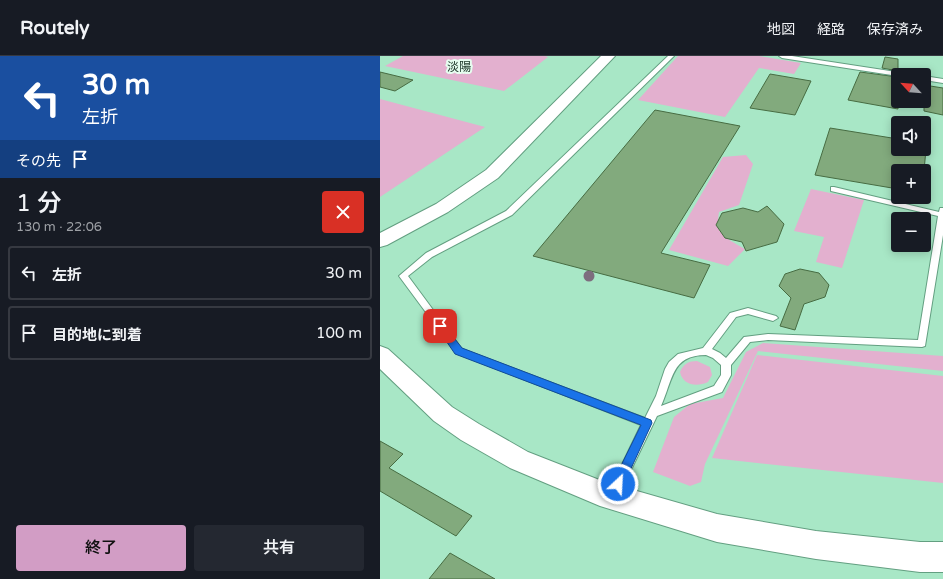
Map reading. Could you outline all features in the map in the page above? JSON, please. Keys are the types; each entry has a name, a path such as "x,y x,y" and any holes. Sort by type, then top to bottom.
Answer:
{"street":[{"path":"380,241 442,208 492,174 608,56"},
{"path":"380,355 443,414 470,432 519,460 612,497 717,528 816,545 920,557 943,557"}],"lane":[{"path":"647,423 459,351 403,276 429,255 509,213 671,56"},
{"path":"782,56 891,73"},
{"path":"931,79 943,81"},
{"path":"653,413 718,389 726,375 726,364 747,339 768,336 922,344 943,213 834,189"},
{"path":"706,350 733,314 748,311 773,318"},
{"path":"612,497 653,413 663,390 668,372 674,362 683,354 706,350 718,356 726,364"}],"shaded area":[{"path":"403,56 548,57 504,91 385,66"},
{"path":"678,56 759,56 801,63 794,74 759,68 725,117 638,100"},
{"path":"380,99 485,127 380,197"},
{"path":"746,155 753,164 739,205 719,212 718,220 721,231 724,235 745,249 728,266 669,250 723,157"},
{"path":"811,189 864,200 842,268 816,262 824,237 794,231"},
{"path":"763,343 943,356 943,371 758,351 705,464 701,482 690,486 653,472 674,417 690,404 723,398 746,352"},
{"path":"757,355 943,376 943,483 712,458"},
{"path":"697,361 710,367 712,375 708,382 704,384 695,385 687,383 680,372 687,364"}],"building":[{"path":"885,57 898,59 898,68 891,68 891,70 882,68"},
{"path":"380,72 413,80 395,91 380,87"},
{"path":"860,72 891,76 891,108 848,100"},
{"path":"770,74 811,81 795,115 750,108"},
{"path":"931,86 943,88 943,115 924,111 924,108 931,108"},
{"path":"655,110 740,126 661,253 710,265 694,298 533,256"},
{"path":"830,128 891,138 891,156 925,156 925,164 891,164 891,188 815,175"},
{"path":"767,206 784,224 777,242 746,251 742,242 725,238 716,225 722,213 743,208 758,212"},
{"path":"800,269 819,273 829,285 825,297 804,304 795,330 780,326 791,298 779,286 785,274"},
{"path":"380,441 403,454 389,468 472,516 456,536 380,491"},
{"path":"450,553 495,579 429,579"}],"district":[{"name":"淡陽","path":"459,67"}],"route":[{"path":"440,326 459,351 647,423 618,484"}]}
